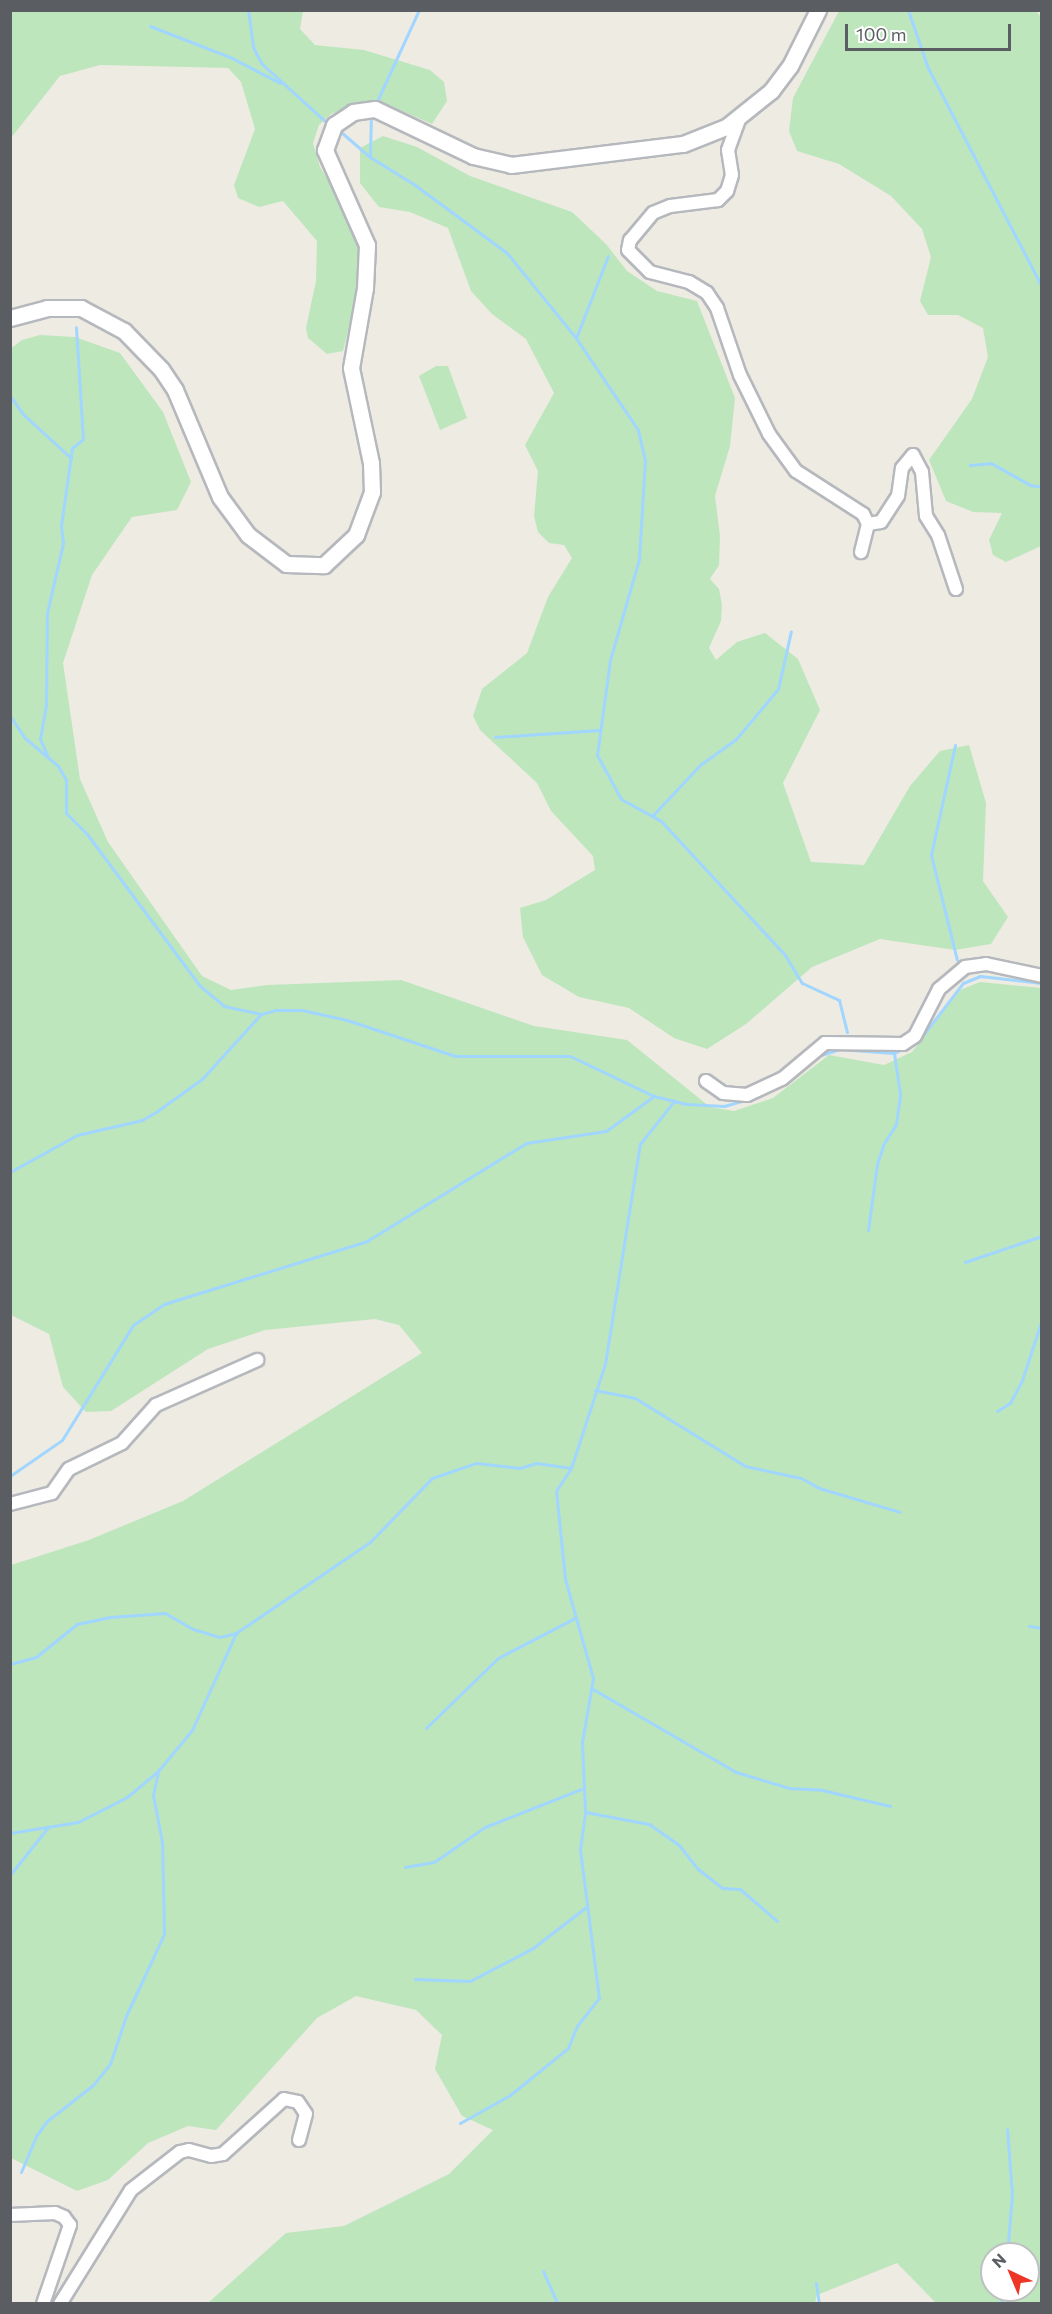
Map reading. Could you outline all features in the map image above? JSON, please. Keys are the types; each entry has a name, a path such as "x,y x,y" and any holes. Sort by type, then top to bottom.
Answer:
{"street":[{"path":"10,318 47,308 81,308 124,332 161,369 175,390 220,497 248,535 286,564 324,565 356,535 372,492 371,464 351,368 364,288 367,245 356,214 327,157 326,142 334,125 353,112 375,109 473,156 511,165 683,144 705,138 740,117 764,97 790,66 818,10"},
{"path":"740,117 728,150 732,175 727,191 718,200 669,206 653,213 630,240 628,250 650,272 689,282 706,293 717,308 740,375 769,434 796,471 863,514 868,524 861,552"},
{"path":"868,524 881,522 898,496 902,468 913,455 922,472 926,516 938,535 956,589"},
{"path":"706,1081 723,1093 747,1095 782,1079 825,1042 886,1047 903,1044 915,1036 939,989 965,967 986,964 1041,976"},
{"path":"10,1504 52,1492 69,1469 122,1443 156,1405 257,1360"},
{"path":"60,2304 131,2190 180,2152 189,2150 211,2156 223,2154 284,2099 298,2102 306,2114 299,2140"},
{"path":"10,2215 55,2213 64,2217 70,2225 43,2304"}],"green space":[{"path":"11,11 303,11 300,29 315,45 364,50 430,70 444,82 447,101 432,124 386,104 362,102 331,114 319,125 313,143 320,167 342,203 360,245 354,306 343,351 327,354 308,338 306,328 316,281 317,241 283,201 259,207 238,198 234,185 255,129 241,82 228,68 100,65 60,76 11,138"},
{"path":"839,11 1036,11 1042,18 1041,546 1006,562 993,555 989,540 1002,513 973,512 946,501 929,460 972,399 988,357 983,328 958,315 928,315 920,301 931,257 922,229 891,196 839,164 797,151 789,131 793,98"},
{"path":"383,136 417,147 470,176 572,212 606,244 627,271 657,291 697,301 735,398 730,446 715,496 720,536 719,565 710,579 719,589 722,605 721,621 709,648 716,660 737,642 765,633 798,659 820,710 783,783 811,862 864,865 910,786 940,751 969,745 986,803 983,881 1008,917 991,944 955,950 880,939 812,967 746,1024 707,1049 674,1038 629,1008 579,997 542,975 523,937 520,908 546,900 595,870 593,856 551,811 537,783 480,730 473,716 482,689 527,653 548,597 572,558 564,545 549,543 538,532 534,516 538,471 525,445 554,393 526,339 492,314 471,291 448,228 410,212 379,207 360,183 360,148"},
{"path":"40,335 75,337 120,353 163,412 191,482 177,510 132,517 92,575 63,663 80,779 108,842 202,976 231,990 267,985 401,980 534,1026 627,1040 710,1107 734,1111 773,1098 829,1055 884,1065 912,1052 960,990 980,982 1041,988 1041,2303 936,2303 897,2263 817,2295 815,2303 208,2303 286,2233 344,2226 449,2174 493,2130 462,2116 435,2069 442,2035 416,2010 356,1996 317,2018 216,2130 188,2126 148,2143 108,2180 77,2191 11,2158 11,1565 89,1540 183,1501 422,1353 399,1325 375,1319 265,1330 208,1349 111,1411 86,1412 63,1387 49,1334 11,1315 10,349 22,340"},
{"path":"436,366 448,366 467,418 440,430 419,376"}],"waterway":[{"path":"248,10 253,47 261,63 325,121"},
{"path":"378,99 419,10"},
{"path":"908,10 928,68 1042,287"},
{"path":"150,26 232,58 280,83"},
{"path":"370,157 371,114"},
{"path":"341,132 370,157 415,185 507,253 576,338 638,430 645,460 639,559 610,660 597,755 621,799 661,821 785,955 802,983 839,1000 847,1032"},
{"path":"576,338 608,256"},
{"path":"48,757 40,739 46,706 47,613 63,543 61,526 72,448 83,439 76,327"},
{"path":"10,396 24,415 71,458"},
{"path":"970,465 991,463 1030,485 1042,487"},
{"path":"653,815 700,765 736,739 778,689 791,631"},
{"path":"10,716 25,738 58,766 66,780 66,813 87,834 199,985 224,1006 261,1014"},
{"path":"495,737 599,730"},
{"path":"955,745 931,855 957,960"},
{"path":"920,1039 963,983 980,976 1042,983"},
{"path":"10,1172 77,1135 142,1120 156,1112 202,1079 261,1014 276,1010 302,1010 347,1020 455,1056 570,1056 654,1096 687,1104 724,1106 749,1099"},
{"path":"818,1056 839,1049 894,1053 915,1043"},
{"path":"868,1230 877,1164 883,1145 896,1124 900,1094 894,1053"},
{"path":"10,1476 62,1440 133,1325 164,1304 367,1241 526,1143 606,1131 654,1096"},
{"path":"460,2123 510,2095 568,2048 577,2026 599,1998 580,1849 585,1812 582,1742 593,1678 565,1579 556,1491 571,1468 605,1364 640,1144 674,1101"},
{"path":"965,1262 1042,1236"},
{"path":"997,1411 1010,1403 1022,1380 1042,1319"},
{"path":"595,1390 635,1398 745,1466 801,1478 819,1488 900,1512"},
{"path":"10,1664 36,1657 77,1624 111,1617 165,1613 193,1629 220,1637 236,1633 370,1542 432,1478 476,1463 520,1468 536,1463 571,1468"},
{"path":"426,1728 498,1658 575,1618"},
{"path":"1029,1626 1042,1628"},
{"path":"10,1833 78,1822 127,1797 158,1771 192,1730 236,1633"},
{"path":"591,1688 736,1772 789,1788 822,1790 890,1806"},
{"path":"21,2172 36,2136 47,2121 93,2085 110,2064 126,2016 164,1934 162,1842 153,1795 158,1771"},
{"path":"405,1867 434,1862 485,1827 581,1789"},
{"path":"585,1812 649,1824 679,1845 698,1869 722,1888 740,1889 777,1921"},
{"path":"10,1875 48,1827"},
{"path":"415,1979 470,1981 533,1948 586,1907"},
{"path":"1007,2129 1012,2195 1008,2242"},
{"path":"543,2271 558,2304"},
{"path":"816,2283 819,2304"}]}
